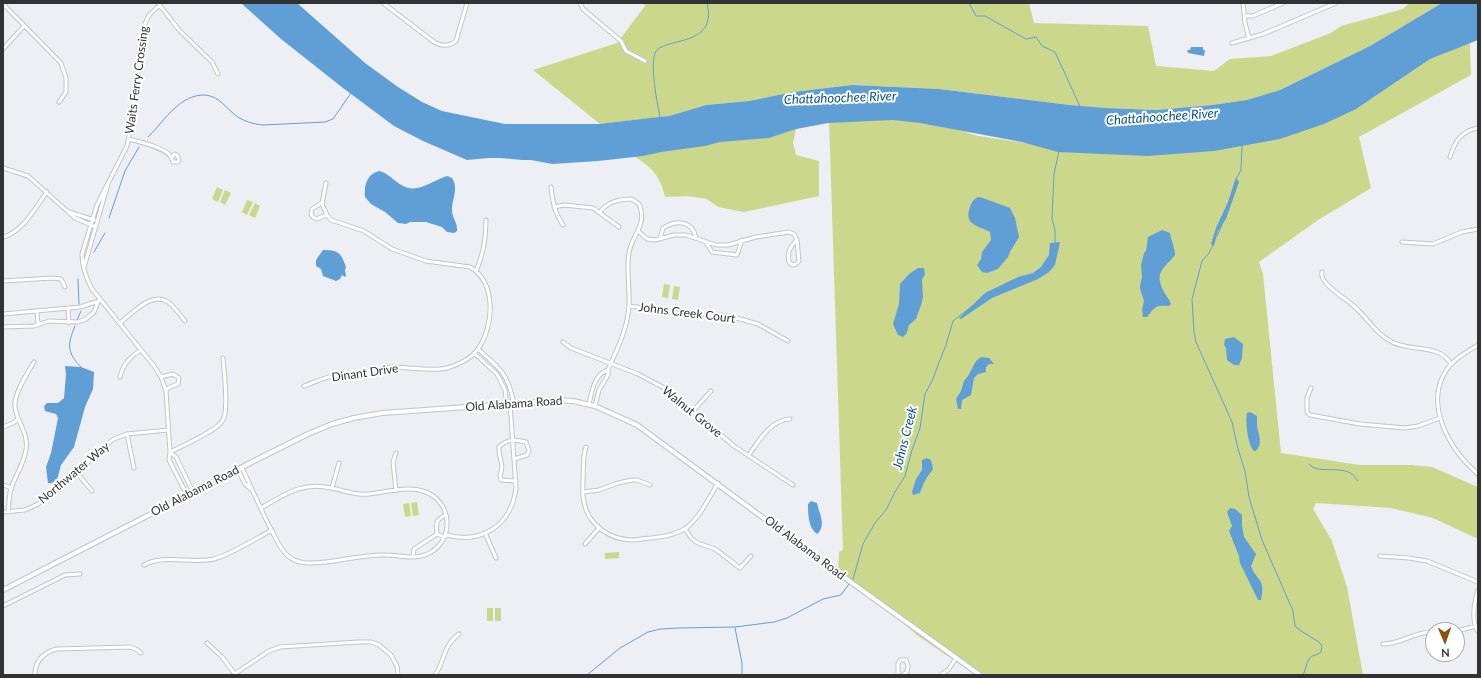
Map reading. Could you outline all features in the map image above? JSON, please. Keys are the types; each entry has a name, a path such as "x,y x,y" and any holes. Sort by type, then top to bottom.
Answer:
{"main road":[{"name":"Old Alabama Road","path":"3,590 187,495 308,434 332,424 382,413 556,400 589,404 637,425 980,675"}],"street":[{"path":"383,3 434,42 443,46 452,44 456,41 467,3"},
{"path":"580,3 583,9 621,41 626,50 645,61"},
{"path":"1243,3 1245,23 1249,38"},
{"path":"1244,16 1253,16 1281,3"},
{"path":"1232,43 1264,34 1336,3"},
{"path":"3,4 57,59 63,68 66,78 66,92 59,102"},
{"path":"159,4 179,30 212,62 218,74"},
{"name":"Waits Ferry Crossing","path":"159,4 149,15 143,28 127,146 99,200 82,254 82,262 87,280 99,301 120,323 161,377 166,391 170,452 169,460 187,495"},
{"path":"3,49 24,26"},
{"path":"1450,157 1459,137 1470,130 1478,128"},
{"path":"129,139 150,144 163,150 171,157"},
{"path":"3,168 28,176 78,220 96,227"},
{"name":"Waits Ferry Crossing","path":"84,268 110,181"},
{"path":"326,183 323,202 327,215 331,220 364,231 392,249 420,259 470,267 476,271 482,259 484,249 486,220"},
{"path":"551,187 554,207 557,215 564,225"},
{"path":"3,237 16,231 25,222 47,192"},
{"path":"595,406 599,390 608,375 608,370 625,328 629,306 628,256 630,242 638,231 642,214 639,204 635,200 627,199 611,202 600,212"},
{"path":"323,202 312,209 311,214 316,219 327,215"},
{"path":"554,207 564,205 593,208 619,227"},
{"path":"67,211 98,221"},
{"path":"660,239 663,228 672,223 682,223 691,226 694,230 696,238"},
{"path":"1402,242 1433,244 1462,232 1478,229"},
{"path":"638,231 647,239 660,239 680,234 696,238 716,246 728,245 742,240 789,232 794,234 798,240 799,261 792,265 789,262 788,253 792,245 798,240"},
{"path":"705,241 712,252 737,254 742,240"},
{"name":"Dinant Drive","path":"304,386 338,375 365,374 391,367 447,368 463,361 478,349 488,328 490,316 488,288 476,271"},
{"path":"1322,272 1322,278 1326,284 1358,310 1384,338 1401,346 1437,352 1446,357 1451,364"},
{"path":"3,281 53,278 61,279 65,287"},
{"path":"120,323 147,302 157,299 169,303 185,321"},
{"path":"3,314 68,309 99,301"},
{"path":"3,327 34,326 49,321 69,323 78,322 86,319 94,312 99,301"},
{"name":"Johns Creek Court","path":"629,306 685,314 720,315 740,318 758,324 788,340"},
{"path":"68,309 69,323"},
{"path":"37,312 38,324"},
{"name":"Walnut Grove","path":"563,342 571,348 638,374 656,383 693,411 721,436 748,456 793,485"},
{"path":"1478,345 1461,355 1451,364 1444,375 1439,390 1437,403 1440,418 1453,446 1468,465 1478,474"},
{"path":"413,557 414,549 437,534 466,538 485,533 496,527 508,513 515,495 516,481 510,404 513,399 504,373 478,349"},
{"path":"120,377 122,369 127,362 133,355 141,350"},
{"path":"474,353 498,374 505,390 506,400 510,404"},
{"path":"193,492 176,457 170,452 215,429 222,420 225,410 223,358"},
{"path":"8,512 9,498 26,450 26,437 14,405 17,395 34,362"},
{"path":"589,404 596,380 602,373 608,370"},
{"path":"161,377 173,374 179,378 178,384 168,388 166,391"},
{"path":"505,390 510,388"},
{"path":"1310,388 1307,398 1308,414 1364,424 1406,428 1418,426 1440,418"},
{"path":"693,411 711,391"},
{"path":"3,427 18,419"},
{"path":"748,456 765,432 780,421 790,419"},
{"name":"Northwater Way","path":"3,512 32,508 77,474 110,441 127,434 168,430"},
{"path":"127,434 134,468"},
{"path":"514,459 527,455 529,452 526,442 513,440 503,443 499,447 498,452 503,468 500,476 501,480 516,481"},
{"path":"586,447 584,455 583,501 586,512 599,528 611,535 632,540 667,536 685,529 700,512 718,483"},
{"path":"396,454 393,462 396,491"},
{"path":"332,488 339,463"},
{"path":"242,468 249,480 260,508 280,546 287,555 296,561 304,563 378,555 421,556 429,554 436,549 445,536 447,527 446,516 442,504 432,495 418,490 362,495 316,485 305,486 260,508"},
{"path":"238,470 245,484 252,490"},
{"path":"77,474 92,491"},
{"path":"583,492 599,490 632,480 638,480 650,485"},
{"path":"3,485 12,488"},
{"path":"437,534 436,524 440,518 446,516"},
{"path":"585,544 599,528"},
{"path":"685,529 692,539 698,543 715,549 740,568 751,556"},
{"path":"144,565 156,560 196,561 215,559 272,530"},
{"path":"485,533 496,558"},
{"path":"1380,556 1427,561 1478,582"},
{"path":"3,606 65,575 80,574"},
{"path":"1478,590 1474,604 1478,632"},
{"path":"1465,629 1476,626"},
{"path":"1383,644 1399,642 1418,634 1425,633"},
{"path":"435,675 448,645 459,634"},
{"path":"207,643 222,657 234,674 269,651 280,647 365,641 379,645 391,655 397,666 398,675"},
{"path":"35,675 36,665 39,660 49,652 56,650 130,647 141,653"},
{"path":"941,675 949,669 956,658"},
{"path":"898,675 898,664 900,660 906,660 908,666 907,672 903,675"}],"green space":[{"path":"644,3 1029,3 1034,23 1148,26 1156,66 1214,71 1230,59 1271,56 1331,33 1341,26 1403,9 1409,3 1442,3 1370,46 1280,90 1247,100 1156,110 1070,105 939,89 852,85 793,92 749,101 706,105 669,116 600,124 533,70 617,43 645,6"},
{"path":"1469,25 1471,75 1359,137 1371,188 1318,220 1259,262 1263,274 1281,453 1360,465 1412,465 1432,467 1478,487 1478,539 1433,518 1391,508 1316,503 1313,509 1332,541 1347,587 1363,675 978,675 918,636 873,596 838,575 839,552 843,550 829,119 912,119 944,125 978,136 1034,144 1135,153"},
{"path":"797,125 793,143 796,155 819,161 819,196 744,212 718,207 707,199 687,196 665,197 659,180 650,168 624,149"},
{"path":"217,187 223,190 218,202 212,199"},
{"path":"225,190 231,193 225,205 220,202"},
{"path":"247,200 253,202 247,215 242,212"},
{"path":"255,203 260,206 255,218 249,215"},
{"path":"664,284 670,285 668,298 662,297"},
{"path":"674,286 680,287 678,300 672,299"},
{"path":"417,502 419,515 413,516 411,503"},
{"path":"409,503 411,516 405,517 403,504"},
{"path":"619,552 619,558 605,559 605,553"},
{"path":"487,608 493,608 493,621 487,621"},
{"path":"495,608 501,608 501,621 495,621"}],"water":[{"name":"Chattahoochee River","path":"241,3 297,3 365,63 422,102 442,111 505,124 599,124 669,116 706,105 749,101 793,92 852,85 939,89 1070,105 1156,110 1247,100 1280,90 1370,46 1442,3 1478,3 1478,40 1430,59 1356,109 1324,124 1280,139 1214,151 1148,156 1058,152 1022,142 920,123 893,120 828,123 796,129 769,138 720,142 705,146 643,156 552,164 531,160 501,158 467,160 423,141 394,126 281,39"},
{"path":"1191,47 1203,47 1203,50 1205,50 1204,56 1188,53 1187,50 1190,50"},
{"path":"379,171 410,188 422,187 447,176 452,178 455,190 452,213 457,225 457,231 454,233 447,232 442,227 426,222 410,222 406,224 398,223 385,212 371,204 365,197 365,188 369,177 375,172"},
{"path":"1236,177 1239,182 1226,219 1218,231 1214,246 1211,244 1216,228 1228,202"},
{"path":"978,197 1010,208 1015,218 1019,237 1008,257 998,269 987,273 982,272 977,265 981,259 982,252 991,240 990,232 974,225 969,219 968,215 972,202"},
{"path":"1162,230 1170,233 1175,252 1175,255 1160,274 1163,290 1171,304 1169,306 1156,307 1147,317 1143,317 1142,309 1144,301 1140,289 1142,277 1141,265 1144,253 1146,251 1148,237"},
{"path":"1060,242 1055,265 1049,272 1038,279 992,298 961,319 959,318 985,293 1018,277 1033,273 1041,267 1049,255 1050,243"},
{"path":"323,250 333,251 341,255 346,267 345,277 342,275 340,279 336,281 323,276 321,269 316,266 316,260"},
{"path":"918,268 924,268 925,275 922,279 923,297 916,319 909,325 907,333 903,337 898,335 893,324 899,304 900,284 909,274"},
{"path":"1234,337 1243,344 1242,358 1239,365 1234,365 1227,360 1226,348 1224,345 1225,339"},
{"path":"981,357 989,358 994,364 989,364 986,367 986,372 978,374 974,378 971,395 962,400 961,409 958,409 956,399 961,391 964,381 976,361"},
{"path":"65,366 81,367 94,372 93,389 85,407 74,447 61,465 57,480 52,483 48,483 46,467 51,453 58,418 56,414 45,411 44,406 47,403 58,403 64,398 66,374"},
{"path":"1250,412 1257,416 1260,442 1256,451 1254,451 1250,444 1246,422 1247,413"},
{"path":"927,458 931,460 933,468 932,471 926,478 920,493 913,495 912,492 916,479 922,470 922,460"},
{"path":"811,501 817,503 822,519 822,527 817,534 812,528 809,520 808,504"},
{"path":"1230,508 1235,509 1242,515 1244,537 1256,554 1251,566 1262,584 1261,600 1258,600 1240,563 1239,556 1229,531 1232,526 1227,512"}],"waterway":[{"path":"660,117 653,67 655,53 660,48 668,44 698,35 705,28 708,18 707,3"},
{"path":"969,3 976,16 985,16 1026,39 1036,37 1042,46 1055,52 1080,107"},
{"path":"148,137 175,108 191,97 203,95 215,98 241,119 263,125 325,122 333,119 351,93"},
{"path":"1237,178 1241,170 1242,146"},
{"path":"109,218 125,171 139,147"},
{"name":"Johns Creek","path":"1055,243 1055,230 1052,219 1054,174 1059,151"},
{"path":"1217,236 1222,225"},
{"path":"94,252 105,233"},
{"path":"1213,245 1209,253 1202,261 1192,299 1196,342 1232,422 1245,471 1249,497 1262,540 1293,611 1295,626 1319,642 1322,646 1321,652 1312,656 1307,662 1303,675"},
{"path":"78,279 79,304"},
{"name":"Johns Creek","path":"852,582 863,544 875,523 886,510 905,476 920,428 925,394 933,379 946,345 953,321 971,307"},
{"path":"77,320 81,311"},
{"path":"75,326 71,338 70,348 73,357 81,367"},
{"path":"1309,464 1317,469 1347,471 1358,481"},
{"name":"Johns Creek","path":"587,675 620,648 648,632 661,629 735,627 774,622 787,618 823,599 841,595 849,584"},
{"path":"735,628 742,663 742,675"}]}
